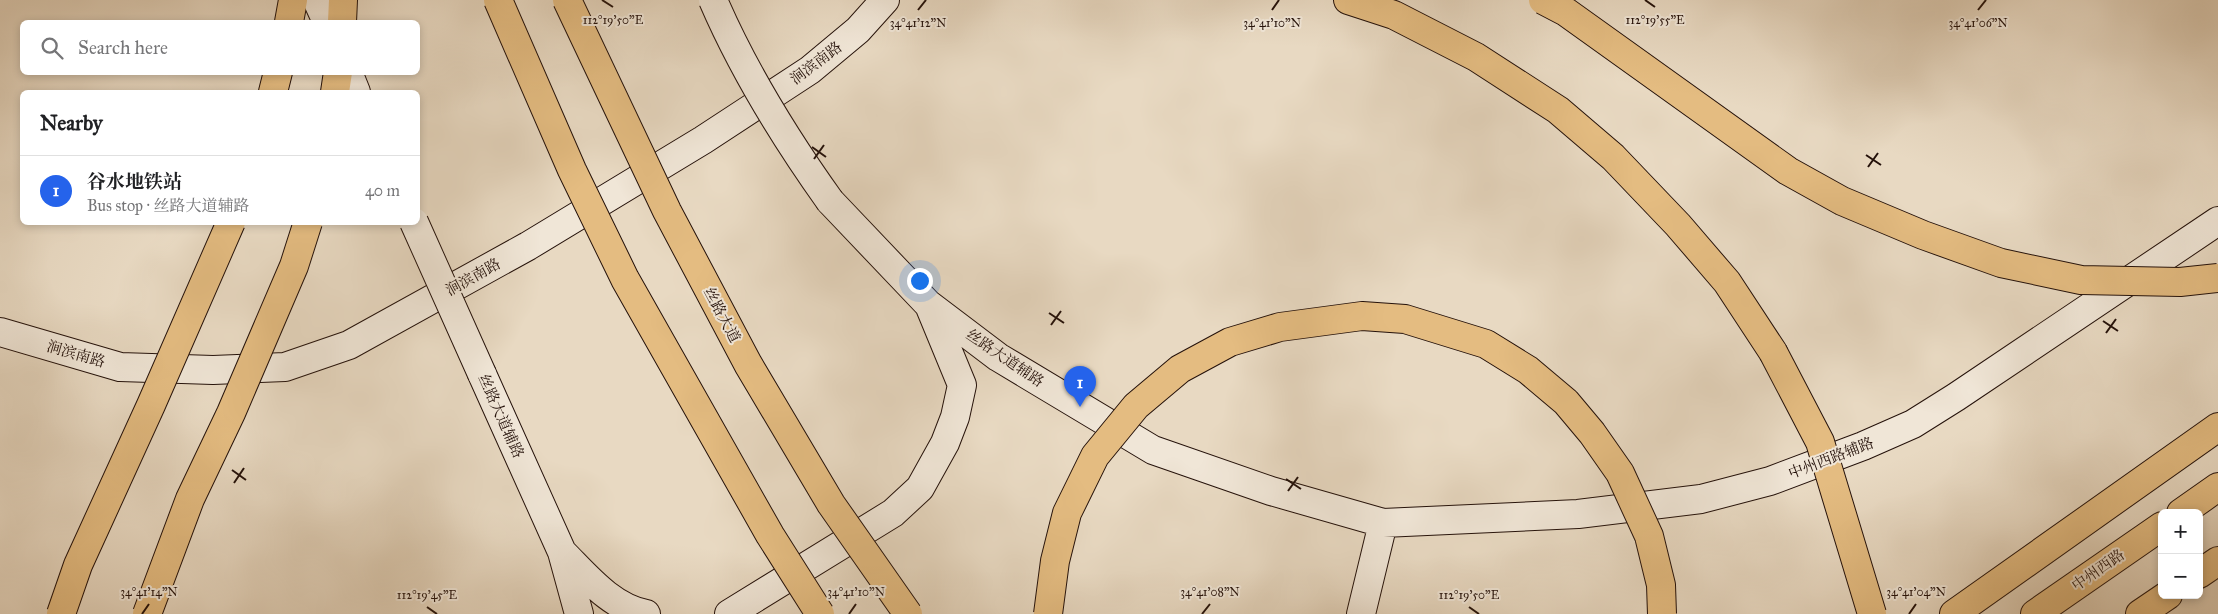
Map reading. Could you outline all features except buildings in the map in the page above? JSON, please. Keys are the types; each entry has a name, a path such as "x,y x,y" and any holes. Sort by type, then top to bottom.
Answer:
{"main road":[{"path":"288,20 293,0"},
{"path":"317,0 326,20"},
{"path":"342,20 343,0"},
{"path":"498,0 572,170 625,278 770,534 820,614"},
{"name":"丝路大道","path":"566,0 667,211 748,364 831,504 908,614"},
{"name":"丝路大道辅路","path":"713,0 751,78 792,148 830,201 928,304 998,357 1153,450 1271,491 1383,523"},
{"name":"涧滨南路","path":"0,332 120,367 213,370 285,367 349,345 528,246 703,140 810,70 858,30 885,0"},
{"path":"1348,0 1394,16 1476,57 1558,110 1613,156 1678,225 1726,282 1774,352 1820,442 1872,614"},
{"path":"1543,0 1566,12 1788,171 1842,202 1923,235 2001,263 2081,280 2180,282 2218,278"},
{"path":"274,90 277,75"},
{"path":"335,90 338,75"},
{"path":"349,75 355,90"},
{"name":"中州西路辅路","path":"1383,523 1578,514 1701,499 1770,481 1863,446 1913,424 2218,221"},
{"path":"61,614 78,565 152,405 230,225"},
{"path":"147,614 190,499 231,413 294,266 307,225"},
{"name":"丝路大道辅路","path":"415,225 562,552 578,614"},
{"path":"729,614 892,513 920,488 945,443 955,417 962,385 928,304"},
{"path":"1048,614 1055,561 1067,513 1095,456 1136,406 1180,369 1230,342 1280,327 1362,316 1405,318 1486,344 1528,370 1566,402 1592,433 1620,472 1650,536 1661,585 1662,614"},
{"path":"1954,614 2218,427"},
{"path":"2187,509 2218,487"},
{"path":"1361,614 1383,523"},
{"name":"中州西路","path":"2035,614 2158,529"},
{"path":"562,552 600,591 634,612 646,614"},
{"path":"2203,571 2218,561"},
{"path":"2140,614 2162,599"}],"place":[{"name":"谷水地铁站","path":"1080,407"}]}
